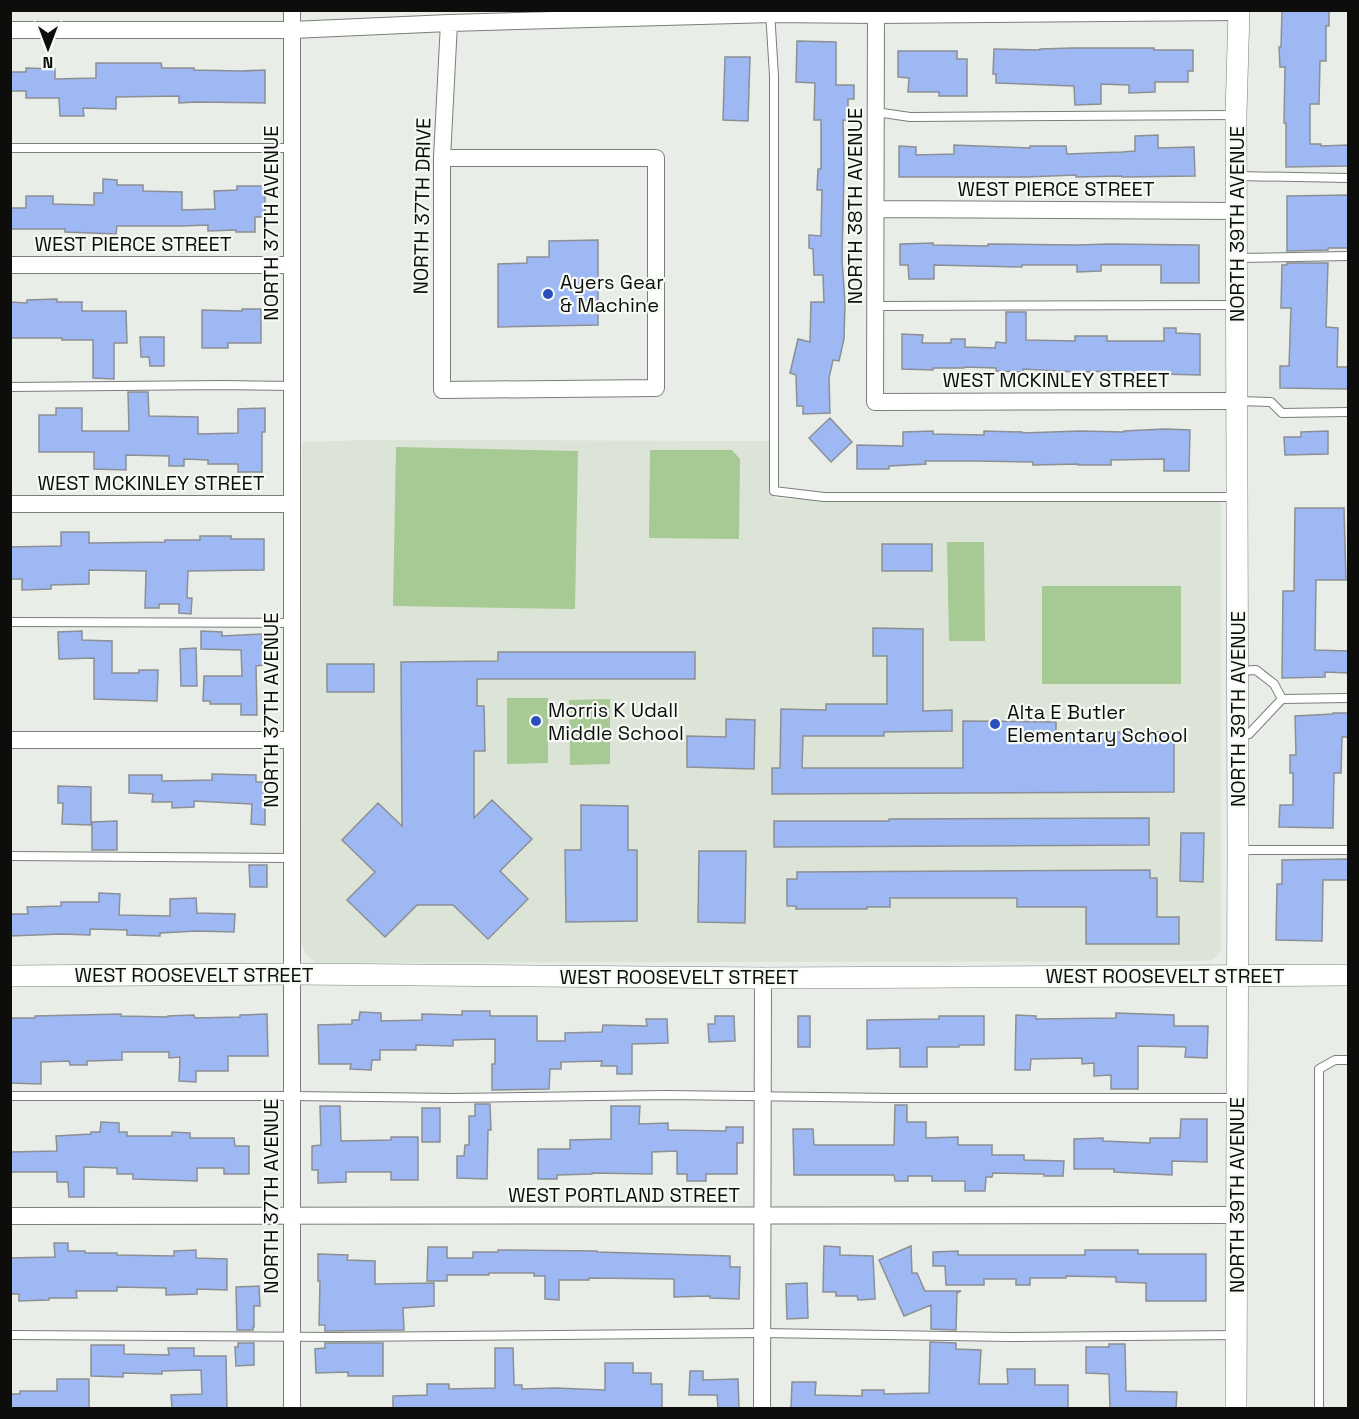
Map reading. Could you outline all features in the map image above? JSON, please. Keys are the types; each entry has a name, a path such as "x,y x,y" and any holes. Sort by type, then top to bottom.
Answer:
{"street":[{"name":"NORTH 37TH AVENUE","path":"292,10 292,1408"},
{"path":"10,30 292,30 770,12 1239,11"},
{"name":"NORTH 39TH AVENUE","path":"1236,1408 1238,304 1236,115 1239,11"},
{"name":"NORTH 38TH AVENUE","path":"875,402 876,13"},
{"name":"NORTH 37TH DRIVE","path":"442,158 656,158 656,388 442,390 442,158 449,23"},
{"name":"WEST PIERCE STREET","path":"876,209 1237,211"},
{"name":"WEST PIERCE STREET","path":"10,265 292,265"},
{"name":"WEST MCKINLEY STREET","path":"875,402 1238,400"},
{"name":"WEST MCKINLEY STREET","path":"10,504 292,504"},
{"path":"10,740 292,740"},
{"name":"WEST ROOSEVELT STREET","path":"10,975 292,974 763,978 1348,975"},
{"path":"762,1408 763,978"},
{"name":"WEST PORTLAND STREET","path":"10,1216 1237,1215"}],"lane":[{"path":"770,12 774,76 774,491 824,496 1238,497"},
{"path":"876,112 921,117 1236,115"},
{"path":"10,148 292,148"},
{"path":"1237,176 1348,178"},
{"path":"1237,258 1348,256"},
{"path":"876,306 1238,304"},
{"path":"10,387 292,386"},
{"path":"1238,400 1271,402 1282,413 1348,412"},
{"path":"10,622 292,622"},
{"path":"1238,671 1256,670 1274,684 1282,699"},
{"path":"1238,737 1249,734 1282,699 1348,698"},
{"path":"1238,850 1348,850"},
{"path":"10,856 292,858"},
{"path":"1319,1408 1319,1069 1335,1060 1348,1060"},
{"path":"10,1096 452,1098 666,1095 1238,1098"},
{"path":"10,1335 762,1333 1010,1337 1237,1335"}],"shaded area":[{"path":"366,440 774,441 775,499 1221,497 1221,949 1218,955 1212,960 1204,961 316,963 306,955 301,942 302,442"}],"green space":[{"path":"396,447 578,451 575,609 393,606"},
{"path":"650,450 732,450 740,459 739,539 649,538"},
{"path":"947,542 984,542 985,641 949,641"},
{"path":"1042,586 1181,586 1181,684 1042,684"},
{"path":"507,698 548,698 548,763 507,764"},
{"path":"610,699 610,764 570,765 569,700"}],"building":[{"path":"1282,10 1329,10 1329,26 1326,26 1326,61 1320,61 1319,104 1310,104 1310,144 1348,145 1348,166 1286,167 1285,67 1280,67 1279,47 1281,47"},
{"path":"797,41 836,42 836,85 854,85 854,99 848,99 848,121 843,120 844,339 839,361 833,360 829,378 830,413 803,414 803,406 797,406 796,375 790,373 798,339 810,342 811,302 824,302 823,275 814,275 813,249 809,248 809,235 821,236 822,190 817,190 818,169 821,169 821,120 814,120 815,83 796,82"},
{"path":"994,49 1193,50 1193,71 1188,71 1188,82 1155,82 1155,92 1129,93 1129,85 1101,84 1101,104 1075,105 1074,86 996,83 996,74 993,74"},
{"path":"898,51 957,51 957,59 967,59 967,96 939,96 939,92 908,92 909,78 898,77"},
{"path":"725,57 750,57 748,121 723,120"},
{"path":"96,63 161,63 162,68 194,68 194,70 265,70 265,103 179,103 179,96 116,97 116,109 83,108 84,116 60,116 59,98 26,98 26,91 10,91 10,72 26,72 26,68 55,69 55,79 96,78"},
{"path":"1158,135 1158,148 1194,147 1195,176 899,177 899,146 916,147 916,155 954,154 954,145 1030,148 1030,146 1066,146 1067,154 1122,152 1135,151 1135,136"},
{"path":"103,179 117,180 117,185 143,185 143,191 182,192 182,210 215,209 214,191 237,190 237,186 265,186 265,217 255,217 255,232 208,231 208,225 117,226 116,234 65,232 65,229 10,229 10,208 26,208 26,196 53,196 53,204 94,205 94,193 103,193"},
{"path":"1348,195 1348,248 1287,251 1287,196"},
{"name":"Ayers Gear & Machine","path":"598,240 598,325 498,327 498,264 527,263 527,257 549,257 549,241"},
{"path":"933,243 933,245 988,246 988,244 1199,245 1199,283 1161,283 1161,265 1101,265 1101,271 1077,272 1077,265 1022,265 1022,267 934,265 934,279 909,279 908,265 900,265 900,244"},
{"path":"1287,263 1328,263 1326,327 1338,328 1337,367 1348,367 1348,389 1280,388 1280,366 1289,366 1291,308 1281,308 1282,265 1287,265"},
{"path":"57,299 57,302 82,302 82,311 126,311 127,343 114,343 114,379 93,378 93,340 10,338 10,302 27,303 27,300"},
{"path":"242,309 261,309 261,343 228,343 228,348 202,348 202,310 242,311"},
{"path":"1006,312 1026,312 1026,340 1075,341 1075,336 1107,336 1107,341 1164,341 1164,328 1176,328 1176,333 1200,334 1200,375 1023,369 1023,372 965,367 933,368 933,370 902,369 902,334 923,335 922,343 951,343 951,339 965,339 965,347 995,348 996,342 1006,343"},
{"path":"140,337 164,337 164,366 150,366 149,357 141,357"},
{"path":"128,392 148,392 149,416 198,417 198,434 238,433 238,409 265,408 265,432 262,432 262,472 238,472 238,464 208,464 208,460 184,459 184,466 169,466 169,456 126,455 126,470 94,469 94,452 39,452 39,415 56,415 56,408 82,408 82,431 129,431"},
{"path":"830,418 852,442 831,462 809,438"},
{"path":"1190,430 1189,471 1164,471 1164,459 1111,460 1111,465 925,461 926,464 889,466 889,469 857,469 857,445 903,446 903,432 933,431 933,434 984,435 984,431 1124,432"},
{"path":"1328,431 1328,454 1285,455 1284,437 1301,437 1301,432"},
{"path":"1295,508 1344,508 1346,580 1316,580 1315,650 1348,651 1348,673 1325,672 1325,677 1282,678 1283,591 1294,591"},
{"path":"61,532 89,532 89,543 200,540 200,536 264,539 264,570 188,571 187,598 192,598 191,614 179,613 179,604 159,604 159,608 145,608 146,571 89,570 89,584 51,585 51,589 22,590 22,579 10,579 10,547 61,546"},
{"path":"882,544 932,544 932,571 882,571"},
{"path":"873,628 923,629 923,711 952,710 952,731 884,732 884,736 803,736 802,768 963,768 963,721 1056,722 1056,734 1124,731 1174,732 1174,792 772,794 772,768 780,768 781,709 826,710 826,704 887,704 887,656 873,656"},
{"path":"82,631 82,640 112,641 112,673 158,670 157,701 94,699 94,658 59,659 58,632"},
{"path":"201,631 222,632 222,636 262,634 263,665 256,666 257,715 241,715 241,704 210,704 210,701 203,701 204,676 242,676 241,650 201,649"},
{"path":"196,648 197,686 181,686 180,649"},
{"path":"498,652 695,652 695,679 477,679 477,706 484,706 485,751 474,751 474,818 492,800 532,839 500,871 528,899 488,939 453,905 417,905 385,937 347,900 375,872 342,840 378,803 402,826 401,662 498,661"},
{"path":"327,664 374,664 374,692 327,692"},
{"path":"1348,713 1348,737 1342,737 1341,773 1334,773 1333,828 1279,827 1280,805 1293,805 1293,773 1290,773 1290,755 1296,755 1295,716"},
{"path":"726,719 755,720 754,769 687,767 687,736 726,737"},
{"path":"212,774 256,775 256,782 265,782 265,825 251,824 252,804 194,801 194,807 172,808 172,802 152,802 153,794 129,793 129,775 162,775 162,781 212,780"},
{"path":"58,786 91,787 91,825 62,824 63,803 58,803"},
{"path":"581,805 628,806 628,850 637,850 637,921 566,922 565,850 581,850"},
{"path":"1149,818 1149,845 774,847 774,821"},
{"path":"117,821 117,850 92,850 92,822"},
{"path":"1181,833 1204,833 1203,882 1180,881"},
{"path":"699,851 746,851 745,923 698,922"},
{"path":"1348,859 1348,880 1323,880 1322,941 1276,940 1277,884 1282,884 1282,860"},
{"path":"249,865 267,865 267,887 250,887"},
{"path":"1150,870 1150,878 1157,878 1157,917 1179,917 1179,944 1086,944 1086,907 1017,907 1017,898 890,898 890,907 867,907 867,909 796,909 796,906 787,906 787,879 797,879 797,872"},
{"path":"99,893 120,894 119,915 170,916 170,899 196,898 197,913 235,914 234,932 160,933 160,936 127,935 127,930 90,929 90,935 10,936 10,914 28,914 27,907 61,906 61,902 99,902"},
{"path":"462,1011 490,1011 490,1016 537,1016 537,1041 565,1041 565,1033 602,1032 603,1025 647,1026 646,1019 667,1019 668,1043 632,1044 632,1074 617,1074 617,1066 601,1066 602,1061 561,1062 561,1069 550,1069 549,1089 492,1090 495,1039 453,1040 453,1046 416,1045 416,1050 380,1050 380,1060 372,1060 371,1070 350,1069 351,1064 319,1064 318,1025 352,1024 352,1020 359,1020 360,1012 381,1013 381,1021 422,1020 422,1014 462,1015"},
{"path":"1116,1013 1174,1015 1174,1026 1208,1026 1207,1058 1185,1057 1186,1047 1138,1046 1138,1089 1111,1089 1111,1075 1094,1076 1094,1063 1082,1064 1082,1058 1031,1059 1030,1070 1015,1070 1016,1015 1036,1016 1036,1019 1116,1018"},
{"path":"121,1014 121,1016 168,1017 194,1015 195,1018 267,1014 268,1056 228,1056 228,1071 196,1071 196,1082 179,1081 180,1057 169,1058 169,1052 122,1052 122,1060 87,1061 87,1065 70,1065 69,1061 41,1062 41,1084 10,1083 10,1018"},
{"path":"715,1016 734,1016 735,1041 709,1042 708,1024 715,1024"},
{"path":"798,1016 810,1016 810,1047 798,1047"},
{"path":"939,1016 984,1016 984,1045 927,1047 927,1067 900,1067 900,1048 867,1049 867,1020 939,1019"},
{"path":"475,1104 490,1104 491,1130 488,1130 487,1179 457,1178 457,1156 464,1156 465,1145 469,1145 469,1116 475,1116"},
{"path":"895,1105 907,1105 907,1122 926,1122 926,1138 958,1137 958,1145 992,1145 992,1155 1024,1155 1024,1160 1064,1161 1063,1176 993,1173 992,1177 986,1177 985,1191 965,1191 965,1181 932,1181 932,1176 908,1176 908,1181 895,1181 894,1175 794,1175 793,1129 813,1129 814,1145 894,1145"},
{"path":"320,1106 340,1106 341,1141 418,1137 418,1180 391,1180 391,1172 346,1172 346,1182 318,1183 318,1170 312,1170 312,1146 321,1145"},
{"path":"611,1106 640,1106 639,1124 668,1123 668,1130 726,1131 726,1127 743,1127 743,1143 737,1143 737,1174 706,1174 706,1181 687,1181 687,1174 677,1174 677,1151 652,1152 652,1174 592,1173 557,1175 557,1179 538,1179 538,1149 570,1149 570,1140 611,1139"},
{"path":"422,1108 440,1108 440,1142 422,1142"},
{"path":"1181,1119 1207,1119 1207,1162 1172,1161 1172,1175 1114,1172 1114,1169 1074,1169 1074,1139 1103,1138 1103,1141 1150,1143 1150,1138 1180,1138"},
{"path":"101,1122 119,1123 119,1132 127,1132 127,1136 172,1136 172,1132 190,1133 190,1138 234,1138 235,1146 249,1146 249,1174 224,1174 224,1168 197,1168 197,1181 133,1179 133,1174 117,1174 117,1168 84,1167 84,1197 69,1197 68,1182 57,1182 57,1172 10,1172 10,1152 57,1151 56,1136 100,1132"},
{"path":"54,1243 68,1243 68,1251 117,1253 117,1255 174,1256 174,1251 196,1250 196,1258 227,1259 227,1290 197,1289 197,1294 166,1295 166,1288 117,1287 117,1291 76,1291 77,1298 19,1301 19,1294 10,1294 10,1258 55,1257"},
{"path":"824,1246 840,1247 840,1255 873,1256 875,1299 858,1300 857,1296 836,1296 836,1292 823,1292"},
{"path":"911,1246 912,1273 917,1273 925,1291 961,1291 957,1293 956,1330 931,1329 931,1305 904,1316 879,1260"},
{"path":"428,1247 447,1247 447,1258 473,1258 473,1252 498,1252 498,1250 730,1256 730,1267 740,1267 739,1299 710,1298 710,1296 674,1297 674,1279 559,1280 559,1300 545,1299 545,1276 534,1276 534,1273 447,1275 447,1281 427,1281"},
{"path":"1085,1250 1138,1250 1138,1254 1206,1254 1206,1301 1146,1301 1146,1283 1116,1282 1116,1277 1030,1278 1030,1285 1016,1285 1016,1279 984,1279 984,1285 946,1285 945,1266 933,1266 933,1252 958,1251 958,1255 1085,1255"},
{"path":"318,1254 348,1255 347,1260 375,1261 375,1284 434,1283 434,1306 403,1308 404,1330 325,1331 325,1325 319,1325"},
{"path":"807,1283 808,1318 787,1319 786,1284"},
{"path":"259,1286 260,1306 254,1306 253,1330 237,1330 236,1287"},
{"path":"930,1342 956,1343 956,1349 981,1350 979,1384 1008,1384 1007,1369 1035,1369 1035,1385 1068,1385 1068,1408 791,1408 792,1382 816,1382 815,1395 862,1396 862,1390 884,1390 884,1394 929,1393"},
{"path":"238,1343 254,1343 254,1365 236,1366 235,1347 238,1347"},
{"path":"325,1343 383,1343 383,1376 348,1376 348,1372 316,1373 315,1349 325,1348"},
{"path":"1109,1344 1125,1344 1126,1391 1177,1392 1176,1408 1110,1408 1109,1374 1086,1373 1086,1347 1109,1347"},
{"path":"91,1345 124,1345 124,1354 169,1355 168,1348 194,1348 194,1356 226,1356 227,1408 172,1408 171,1395 202,1394 201,1370 162,1371 162,1374 123,1373 123,1377 91,1376"},
{"path":"495,1348 513,1348 514,1385 522,1385 522,1389 605,1390 605,1363 633,1363 633,1373 651,1373 651,1384 662,1384 662,1408 393,1408 393,1396 427,1395 427,1384 449,1384 449,1389 495,1388"},
{"path":"690,1371 703,1371 703,1380 738,1379 739,1408 718,1408 717,1395 689,1395"},
{"path":"57,1379 89,1379 89,1408 10,1408 10,1394 20,1394 20,1391 57,1391"}],"place":[{"name":"Ayers Gear & Machine","path":"548,294"},
{"name":"Morris K Udall Middle School","path":"536,721"},
{"name":"Alta E Butler Elementary School","path":"995,724"}]}
